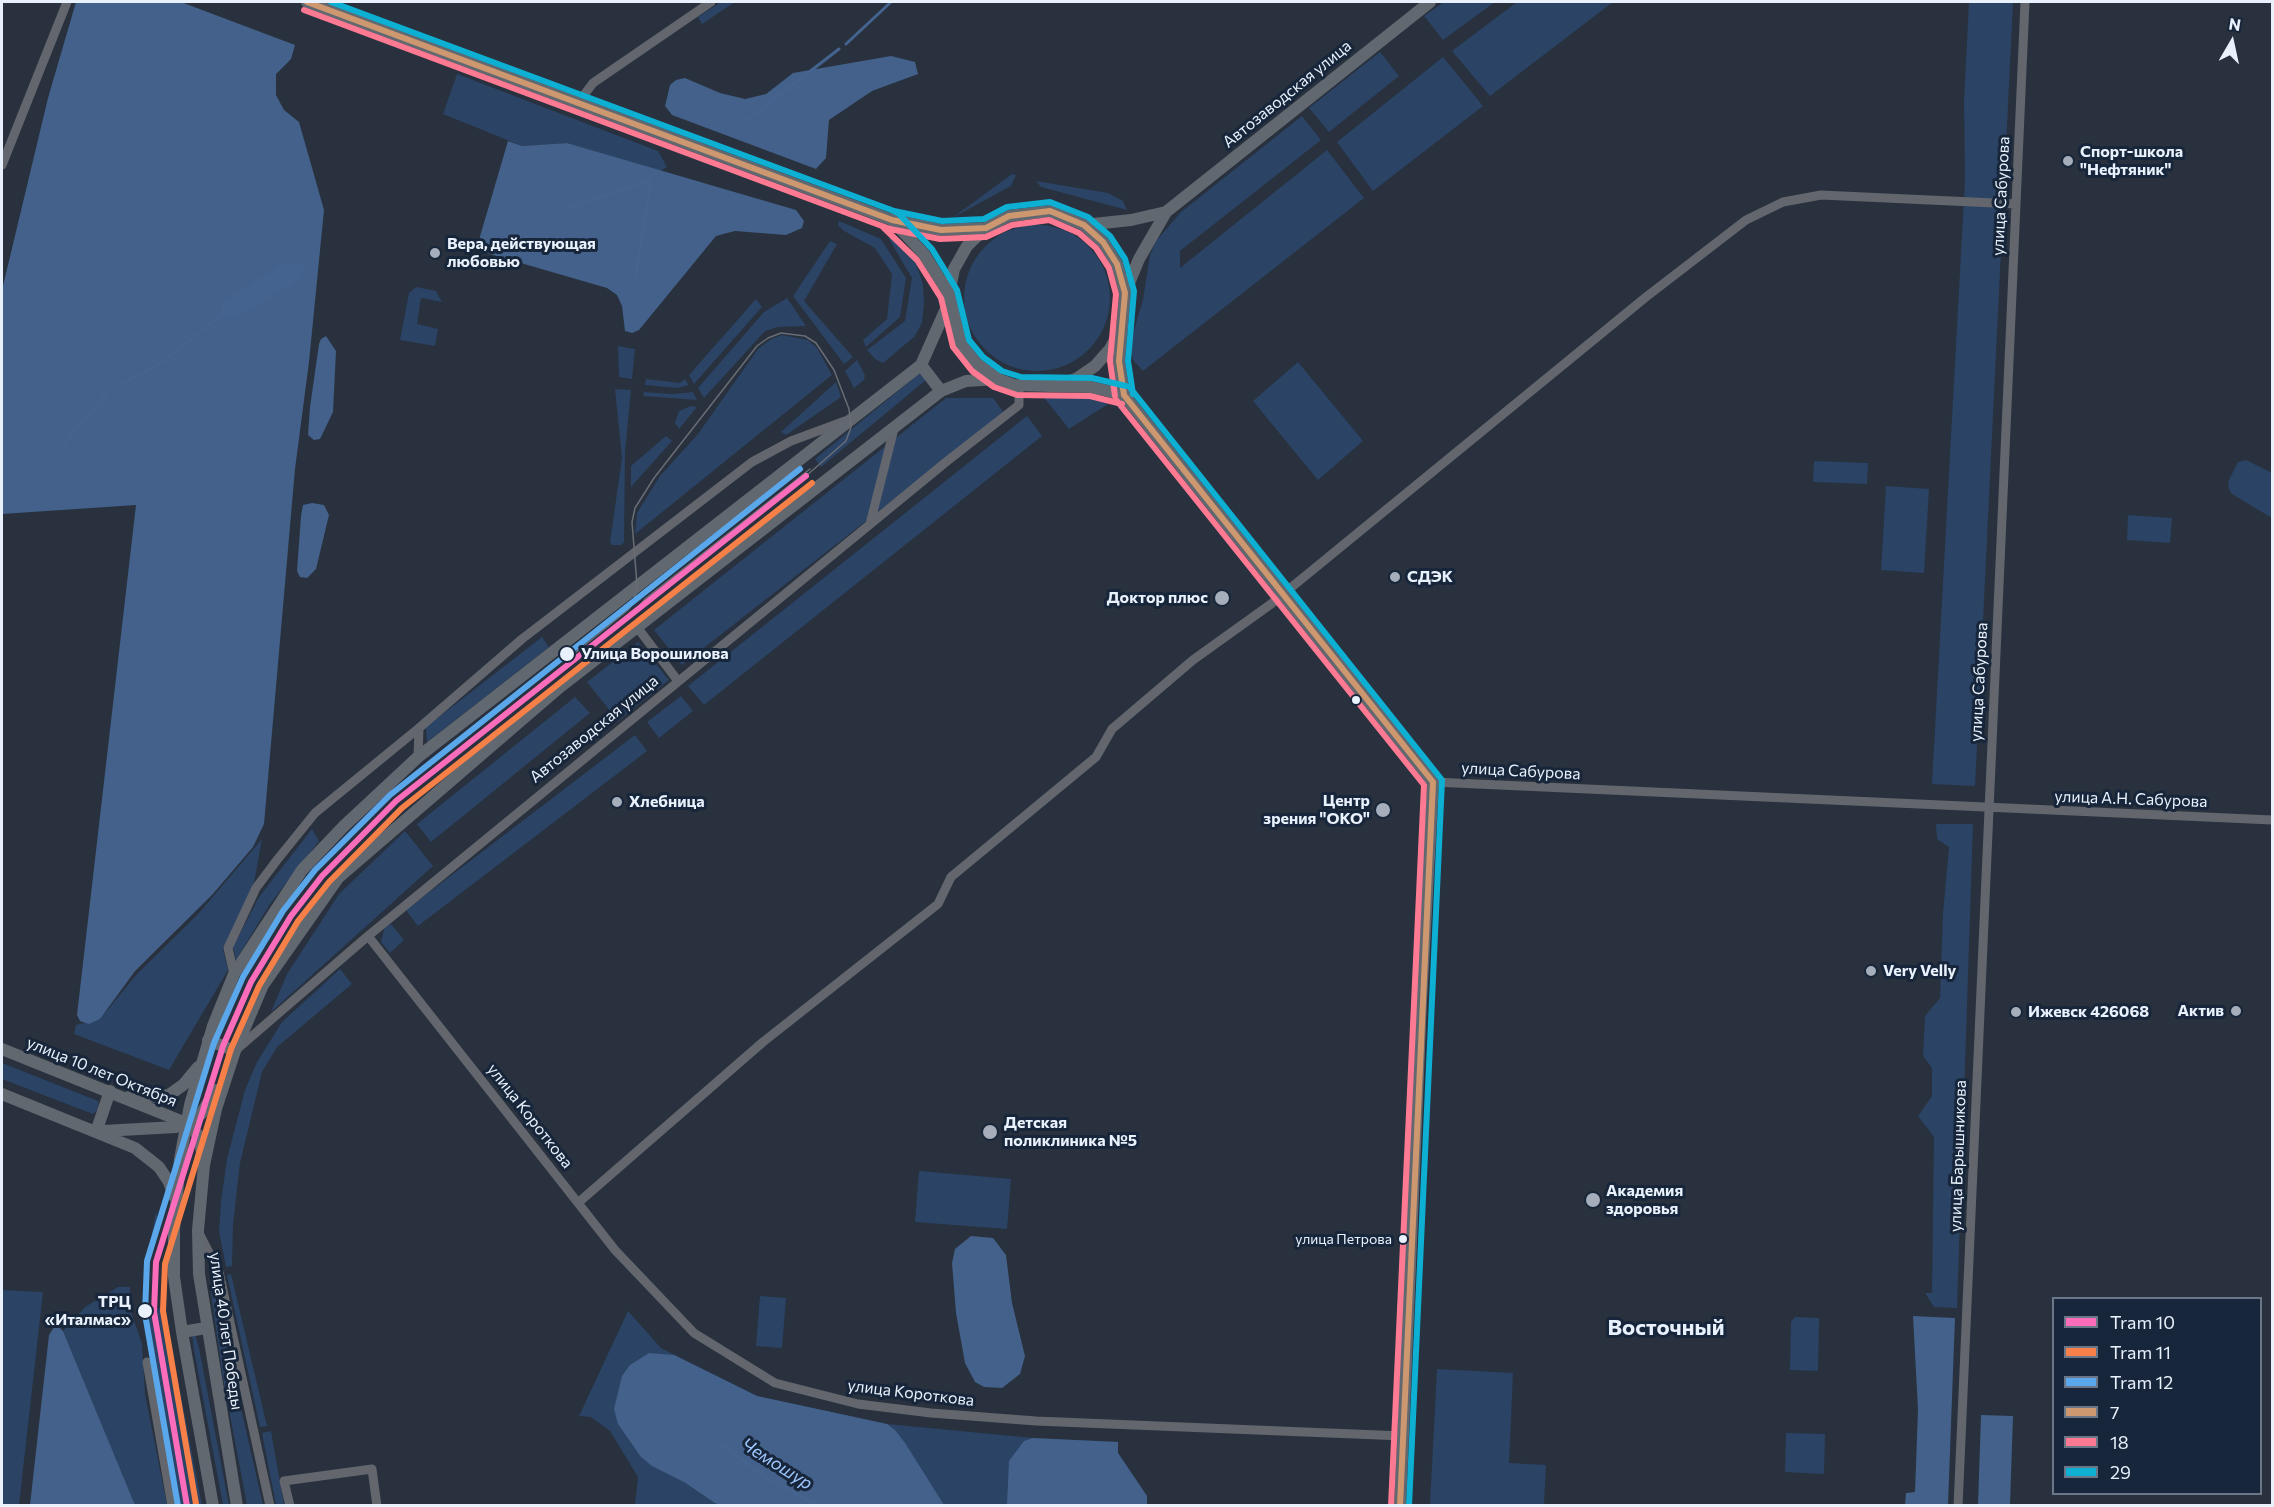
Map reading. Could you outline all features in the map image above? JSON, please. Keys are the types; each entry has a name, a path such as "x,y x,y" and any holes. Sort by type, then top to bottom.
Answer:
{"main road":[{"path":"307,2 892,220 941,230 986,228"},
{"name":"Автозаводская улица","path":"1166,212 1430,2"},
{"path":"213,1506 174,1277 176,1209 186,1123 208,1040 234,974 306,866 344,826 418,757 921,365 949,298 954,269 963,254 986,228 1009,216 1050,211 1084,225 1103,242 1118,264 1125,292"},
{"path":"1084,225 1131,220 1166,212"},
{"path":"1166,212 1139,259 1125,292 1120,328 1119,361 1124,395 1433,782 1400,1506"},
{"path":"892,220 924,254 949,298 961,344 977,364 998,379 1020,386 1091,387 1124,395"},
{"path":"1054,386 1076,379 1095,366 1110,349 1120,328"},
{"path":"921,365 941,391"},
{"path":"96,1132 158,1130 186,1123 198,1116 208,1106 235,1051 263,985 338,878 560,687 941,391 966,381 998,379"},
{"path":"208,1040 235,1051"},
{"name":"улица 10 лет Октября","path":"2,1049 186,1123 199,1136 204,1165 198,1230"},
{"path":"204,1165 216,1109 235,1051"},
{"path":"96,1132 110,1091 148,1097 169,1095 183,1085 201,1062"},
{"path":"2,1094 135,1148 159,1167 169,1182 176,1209"},
{"name":"улица 40 лет Победы","path":"198,1230 199,1274 206,1328 237,1506"},
{"path":"182,1332 206,1328"}],"street":[{"path":"2,165 67,2"},
{"path":"579,103 593,83 711,2"},
{"name":"улица Сабурова","path":"1433,782 1988,808 2025,2"},
{"path":"579,1202 763,1042 938,904 951,877 1096,757 1112,729 1193,660 1282,594 1646,297 1746,220 1783,202 1821,195 2016,204"},
{"name":"Автозаводская улица","path":"235,1051 368,936 870,524 1019,405 1020,386"},
{"path":"234,974 228,948 256,888 315,813 419,728 522,639 752,462 791,441 856,417"},
{"path":"870,524 894,429"},
{"path":"637,627 678,681"},
{"path":"418,757 419,728"},
{"name":"улица А.Н. Сабурова","path":"1988,808 2272,820"},
{"name":"улица Барышникова","path":"1958,1506 1988,808"},
{"name":"улица Короткова","path":"368,936 579,1202 615,1251 694,1334 775,1383 858,1404 931,1413 1036,1421 1403,1436"},
{"name":"улица 40 лет Победы","path":"198,1230 219,1272 270,1506"},
{"path":"147,1362 172,1506"},
{"path":"290,1506 284,1481 372,1469 377,1506"}],"shaded area":[{"path":"76,2 181,2 295,45 291,59 276,74 276,95 284,110 299,122 324,210 309,362 295,469 264,824 253,847 212,895 135,971 100,1019 89,1024 80,1021 77,1015 136,505 2,514 2,290 48,98"},
{"path":"721,2 735,2 702,24 698,17"},
{"path":"1444,2 1495,2 1443,40 1424,16"},
{"path":"1517,2 1613,2 1490,96 1452,51"},
{"path":"1969,2 2013,2 1975,786 1932,784 1965,180 1964,101"},
{"path":"1380,52 1399,76 1329,132 1309,108"},
{"path":"891,56 915,62 918,74 872,91 829,120 826,158 816,169 672,115 665,106 670,85 676,80 685,78 720,93 745,99 766,94 793,73"},
{"path":"1443,57 1483,106 1373,191 1337,142"},
{"path":"457,74 658,151 667,167 660,171 567,143 522,146 443,114"},
{"path":"1302,116 1321,140 1180,251 1180,268 1327,150 1364,198 1143,371 1133,360 1130,343 1143,300 1150,255 1156,241 1181,212"},
{"path":"508,141 522,146 567,143 796,210 804,221 802,228 786,235 735,231 716,236 639,330 632,333 625,331 622,306 617,295 607,288 476,250"},
{"path":"1012,174 1016,175 1011,186 952,218"},
{"path":"1036,181 1108,193 1123,201 1127,210 1041,187"},
{"path":"839,221 881,239 906,278 900,317 866,347 863,340 887,319 892,274 875,248 844,231 838,225"},
{"path":"1037,225 1065,231 1088,247 1104,270 1110,298 1104,326 1088,349 1065,365 1037,371 1009,365 986,349 970,326 964,298 970,270 986,247 1009,231"},
{"path":"890,236 903,245 916,264 923,284 924,304 922,323 914,337 883,363 875,359 867,350 905,321 912,278 889,239"},
{"path":"830,241 837,244 804,301 853,357 844,364 793,296"},
{"path":"283,263 305,263 302,278 235,319 220,316 222,302"},
{"path":"416,287 436,291 442,302 421,298 417,324 438,329 435,346 400,340 409,293"},
{"path":"787,298 806,326 778,327 765,331 704,398 698,388 764,312"},
{"path":"756,299 762,307 694,384 689,375"},
{"path":"782,335 808,340 817,348 832,375 635,534 637,513 660,476 698,434 758,349 771,339"},
{"path":"326,336 336,351 333,412 320,439 314,440 308,435 310,407 319,344"},
{"path":"618,346 635,349 632,379 619,377"},
{"path":"857,360 865,375 864,380 854,388 845,371"},
{"path":"1298,362 1363,441 1318,480 1253,401"},
{"path":"919,374 925,375 926,380 821,467 815,459"},
{"path":"646,379 680,383 685,379 689,385 678,388 645,385"},
{"path":"836,382 841,397 786,435 781,432"},
{"path":"615,389 631,390 625,452 624,542 621,545 612,545 610,542 622,458"},
{"path":"644,392 673,394 693,392 697,400 643,396"},
{"path":"1055,393 1090,396 1108,404 1069,429 1042,395"},
{"path":"946,398 993,398 1004,413 682,665 654,630"},
{"path":"691,406 697,407 679,429 675,423 679,411"},
{"path":"1027,416 1042,436 704,705 688,686"},
{"path":"666,436 672,441 631,487 631,466"},
{"path":"2246,460 2272,473 2272,518 2232,494 2229,489 2228,482 2238,462"},
{"path":"1814,461 1868,463 1867,484 1813,482"},
{"path":"1886,486 1929,489 1924,573 1881,570"},
{"path":"312,503 324,505 329,515 316,569 307,578 300,577 297,571 303,505"},
{"path":"2128,515 2172,518 2170,543 2127,540"},
{"path":"542,637 549,647 427,742 426,727"},
{"path":"638,642 669,680 618,721 587,682"},
{"path":"681,696 693,711 659,738 647,722"},
{"path":"575,697 590,713 431,842 417,824"},
{"path":"635,735 647,751 418,926 406,910"},
{"path":"1936,824 1973,824 1957,1308 1934,1307 1925,1293 1932,1293 1934,1137 1918,1116 1932,1096 1932,1068 1923,1056 1925,1016 1940,998 1943,914 1949,847 1937,839"},
{"path":"312,829 319,841 270,904 236,960 233,947 259,897"},
{"path":"405,831 433,866 271,1012 287,974 339,894"},
{"path":"262,839 254,883 223,949 228,970 169,1070 74,1034 76,1025 100,1019 137,974 199,913"},
{"path":"391,924 404,940 390,953 381,942 385,927"},
{"path":"340,969 352,984 277,1047 262,1072 240,1163 233,1225 232,1266 226,1267 219,1231 221,1202 227,1159 245,1090 257,1062 282,1022"},
{"path":"2,1063 98,1101 99,1108 93,1114 2,1079"},
{"path":"919,1171 1011,1179 1007,1229 915,1222"},
{"path":"156,1211 158,1224 148,1271 145,1271"},
{"path":"971,1236 993,1238 1006,1255 1012,1303 1025,1356 1020,1374 1002,1388 984,1387 975,1382 965,1363 956,1313 952,1263 955,1249"},
{"path":"231,1274 267,1426 260,1427 227,1275"},
{"path":"210,1286 213,1286 263,1505 247,1505 223,1378"},
{"path":"118,1287 130,1287 130,1309 142,1344 145,1394 167,1505 135,1505 63,1331 85,1307"},
{"path":"2,1290 43,1292 19,1505 2,1505"},
{"path":"760,1296 786,1298 782,1348 756,1346"},
{"path":"165,1307 202,1505 177,1505 155,1394 150,1343 140,1312"},
{"path":"628,1311 661,1348 757,1396 887,1424 1033,1438 1118,1442 1118,1453 1147,1496 1147,1505 635,1505 638,1477 610,1431 591,1417 579,1416"},
{"path":"1913,1316 1955,1318 1948,1505 1905,1505 1906,1493 1915,1492 1918,1409"},
{"path":"1795,1317 1819,1318 1818,1371 1790,1370 1791,1322"},
{"path":"58,1326 63,1331 135,1505 30,1505 49,1335 54,1327"},
{"path":"195,1334 229,1505 223,1505 194,1350 192,1335"},
{"path":"649,1353 674,1355 757,1396 887,1424 905,1443 944,1505 723,1506 715,1503 684,1482 652,1466 641,1457 618,1424 614,1409 622,1376 630,1365"},
{"path":"1437,1369 1513,1373 1509,1463 1546,1465 1544,1505 1430,1505"},
{"path":"1981,1415 2013,1416 2010,1505 1978,1505"},
{"path":"271,1431 284,1505 276,1505 262,1433"},
{"path":"1786,1433 1825,1434 1824,1474 1785,1472"},
{"path":"1033,1438 1118,1442 1118,1453 1147,1496 1147,1505 1007,1505 1009,1461 1024,1441"}],"waterway":[{"path":"846,44 891,2"},
{"path":"742,124 839,49"},
{"path":"564,208 651,180 636,275"},
{"path":"120,385 161,363 220,316"},
{"path":"64,444 109,390"},
{"name":"Чемошур","path":"722,1444 763,1476 819,1506"}],"tram line":[{"path":"570,657 628,610 634,601 637,585 632,522 635,508 654,478 757,346 781,333 805,336 816,343 834,370 849,409 851,427 846,441 806,476"},
{"name":"12","path":"178,1506 145,1314 147,1261 214,1043 243,977 283,911 315,870 390,795 800,469"},
{"path":"636,611 645,599 810,469"},
{"name":"10","path":"187,1506 154,1312 156,1262 223,1046 251,982 291,916 322,876 396,801 806,476"},
{"name":"11","path":"196,1504 163,1311 165,1264 231,1049 259,986 298,921 329,882 402,808 812,483"}],"transit line":[{"name":"7","path":"307,2 892,220 941,230 986,228 1009,216 1050,211 1084,225 1103,242 1117,264 1125,293 1119,361 1124,395"},
{"name":"29","path":"331,2 894,211 942,221 984,219 1007,207 1050,202 1088,217 1110,236 1125,259 1134,291 1128,361 1133,394"},
{"name":"18","path":"304,10 890,229 940,239 986,237 1012,225 1049,220 1079,233 1096,248 1109,268 1116,294 1110,361 1115,396"},
{"name":"29","path":"889,209 898,213 932,249 957,290 969,340 983,357 1002,371 1021,377 1092,378 1126,386"},
{"name":"18","path":"883,227 917,260 941,298 953,347 972,371 994,387 1017,395 1090,396 1122,404"},
{"name":"29","path":"1131,389 1442,780 1409,1506"},
{"name":"7","path":"1124,395 1433,782 1400,1506"},
{"name":"18","path":"1117,401 1424,785 1391,1506"}],"place":[{"name":"Спорт-школа \"Нефтяник\"","path":"2068,161"},
{"name":"Вера, действующая любовью","path":"435,253"},
{"name":"СДЭК","path":"1395,577"},
{"name":"Доктор плюс","path":"1222,598"},
{"name":"Улица Ворошилова","path":"567,654"},
{"name":"Хлебница","path":"617,802"},
{"name":"Центр зрения \"ОКО\"","path":"1383,810"},
{"name":"Very Velly","path":"1871,971"},
{"name":"Актив","path":"2236,1011"},
{"name":"Ижевск 426068","path":"2016,1012"},
{"name":"Детская поликлиника №5","path":"990,1132"},
{"name":"Академия здоровья","path":"1593,1200"},
{"name":"улица Петрова","path":"1403,1239"},
{"name":"ТРЦ «Италмас»","path":"145,1311"}],"district":[{"name":"Восточный","path":"1666,1328"}]}
